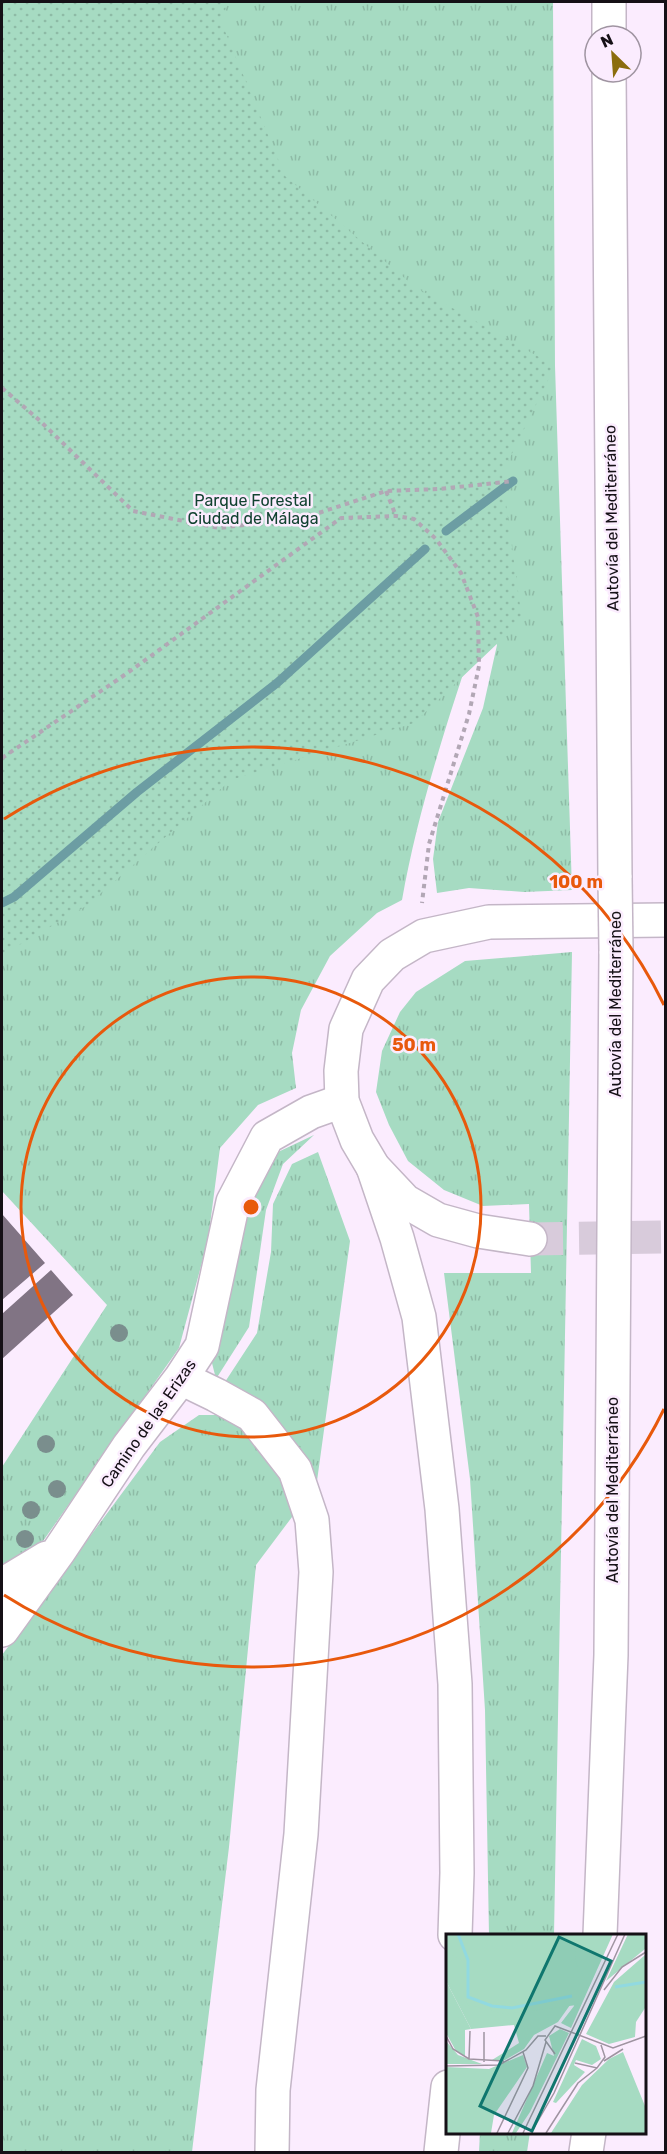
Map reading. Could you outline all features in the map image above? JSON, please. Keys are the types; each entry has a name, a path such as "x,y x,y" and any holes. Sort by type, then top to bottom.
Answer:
{"main road":[{"path":"609,2 609,24"},
{"name":"Autovía del Mediterráneo","path":"600,1934 611,1655 616,951 609,84"},
{"path":"530,1239 478,1231 438,1220 405,1202 373,1167 357,1140 342,1101 341,1071 346,1029 369,980 392,955 424,936 489,922 666,920"},
{"name":"Camino de las Erizas","path":"2,1630 59,1551 129,1446 181,1378 202,1346 233,1202 267,1137 311,1112 342,1101"},
{"path":"373,1167 397,1238 419,1317 442,1509 454,1684 457,1861 455,1934"},
{"path":"181,1378 252,1415 295,1470 312,1520 316,1572 302,1822 273,2090 272,2152"},
{"path":"2,1585 59,1551"},
{"path":"441,2152 446,2106"},
{"path":"586,2152 589,2133"}],"path":[{"path":"2,388 38,419 133,511 219,528 303,518 386,491 440,489 513,481"},
{"path":"386,491 396,516"},
{"path":"2,759 126,675 340,518 396,516 414,519 436,539 461,573 478,617 478,666 469,714 429,844 422,899 424,936"}],"green space":[{"path":"2,2 553,2 555,366 572,890 524,892 469,888 437,893 433,859 438,822 483,708 497,645 483,600"},
{"name":"Parque Forestal Ciudad de Málaga","path":"2,2 227,2 222,24 285,176 415,287 555,366 502,474 522,620 414,723 231,780 86,906 2,955"},
{"path":"465,668 429,783 402,900 377,913 330,956 301,1010 292,1053 296,1088 258,1105 220,1148 208,1240 179,1348 36,1551 2,1568 2,1467 107,1305 2,1191 2,770"},
{"path":"572,952 554,1934 489,1934 485,1710 470,1479 444,1273 531,1273 529,1204 483,1206 444,1190 408,1161 389,1125 376,1092 382,1051 400,1012 416,992 465,961"},
{"path":"314,1135 283,1164 266,1210 249,1327 216,1379 209,1351 253,1187 278,1152"},
{"path":"318,1152 350,1241 317,1481 306,1461 223,1385 257,1333 271,1252 273,1204 292,1164"},
{"path":"199,1415 227,1415 256,1438 280,1474 295,1513 256,1565 229,1847 192,2152 2,2152 2,1655 160,1442"},
{"path":"480,2133 530,2133 527,2152 479,2152"}],"building":[{"path":"2,1214 45,1263 2,1300"},
{"path":"51,1270 73,1295 2,1359 2,1314"}],"waterway":[{"path":"446,531 513,481"},
{"path":"2,903 14,897 137,792 277,683 425,549"}],"tunnel":[{"path":"530,1239 666,1237"}]}
